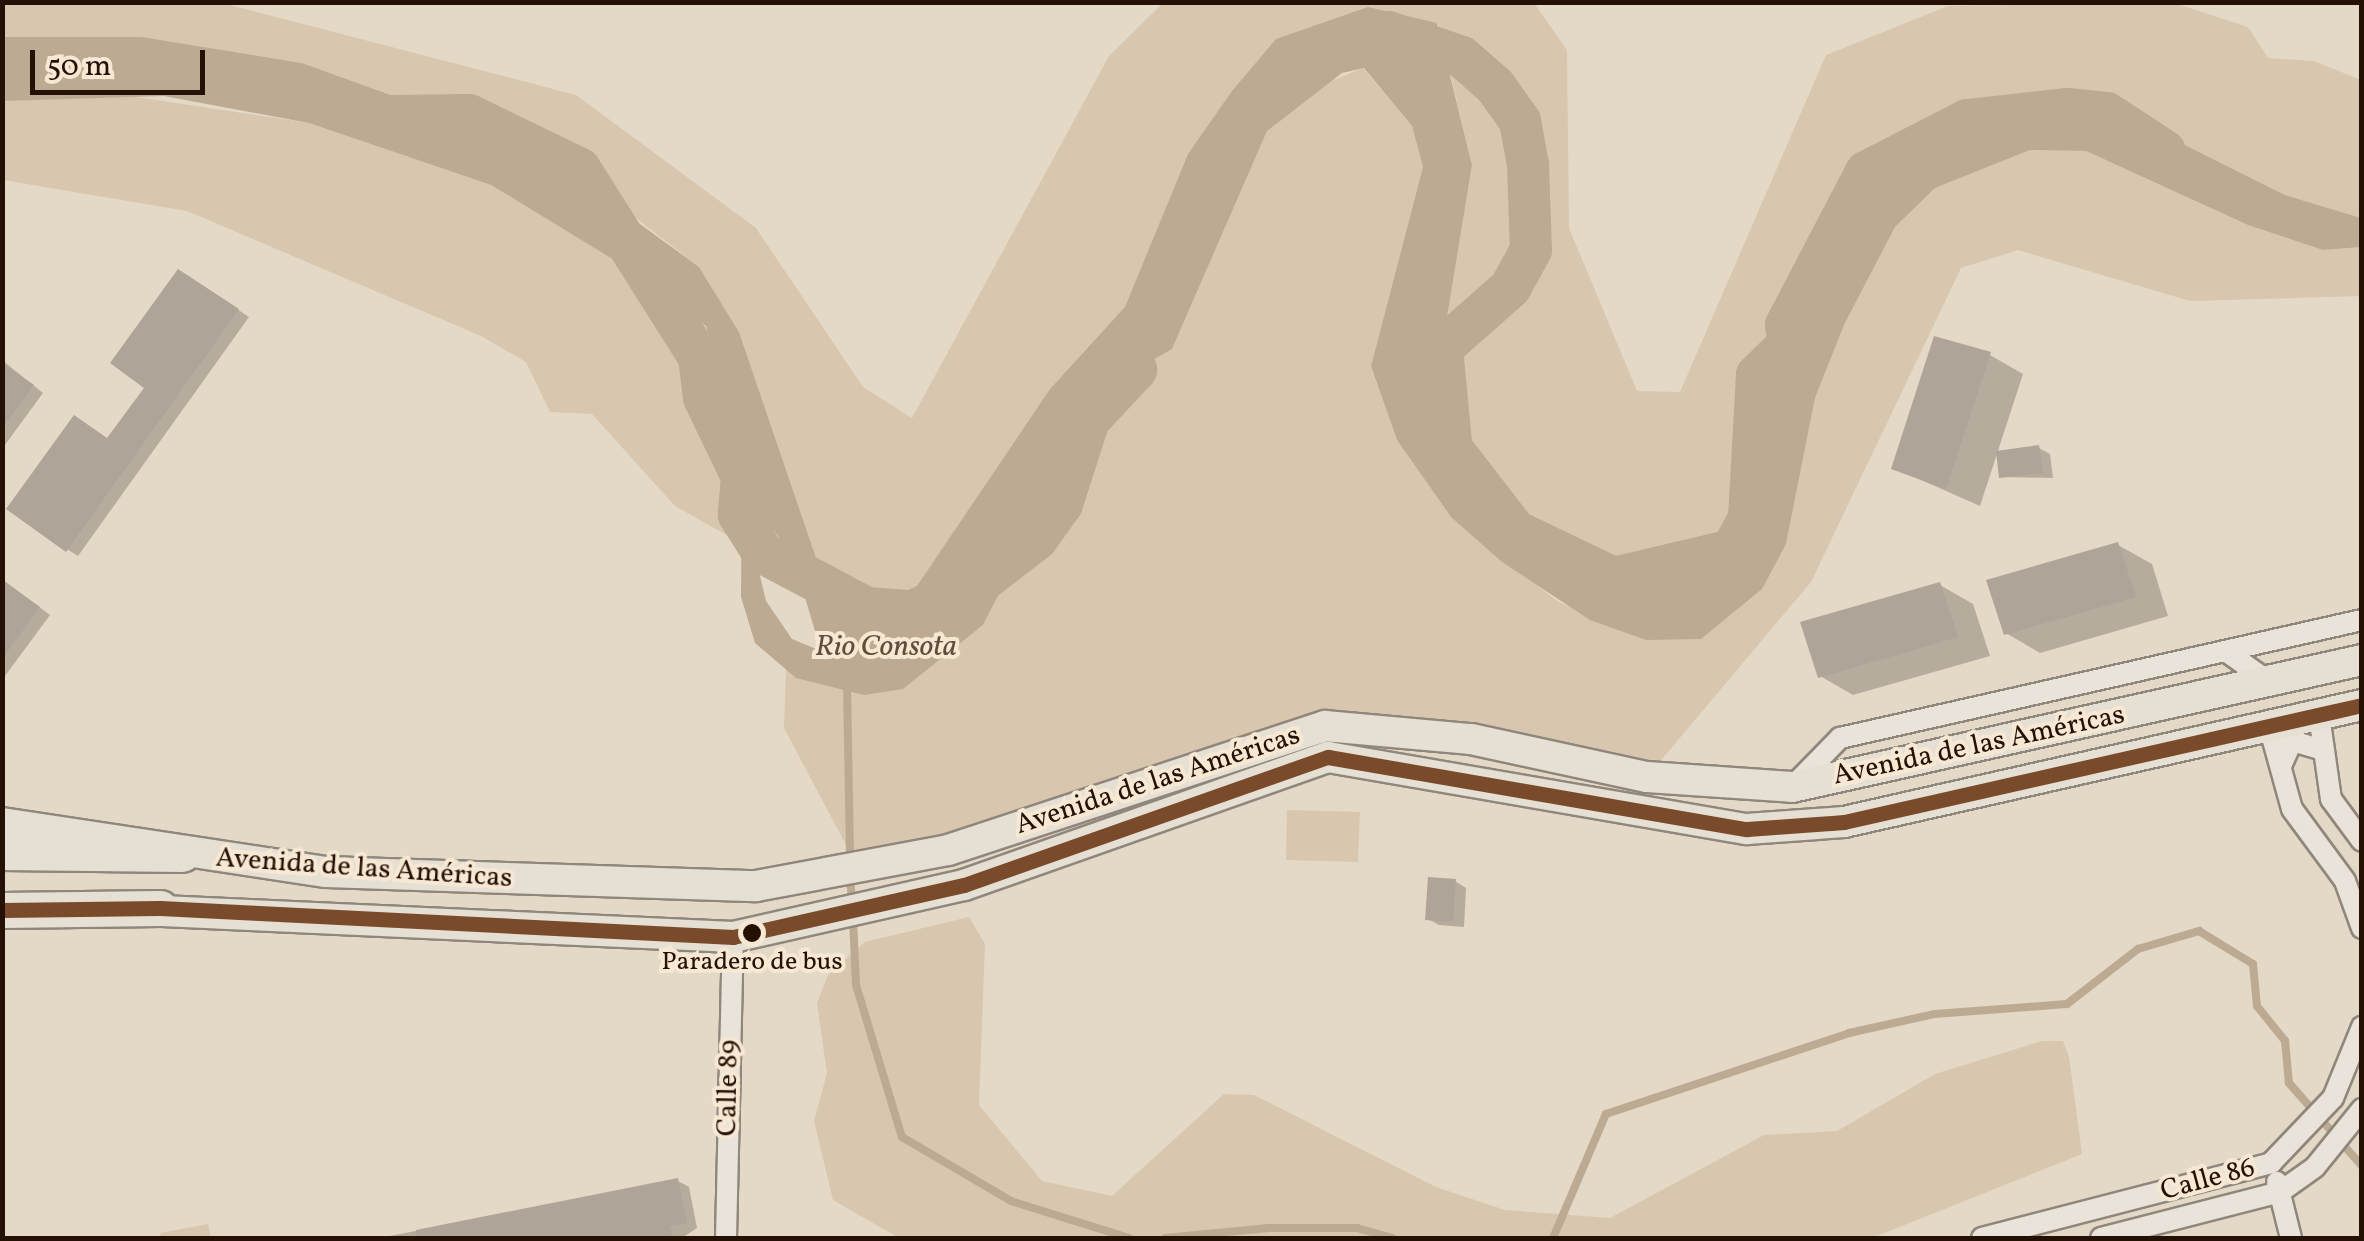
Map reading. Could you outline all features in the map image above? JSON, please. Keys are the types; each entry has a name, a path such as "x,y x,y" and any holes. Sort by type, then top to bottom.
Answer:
{"highway":[{"name":"Avenida de las Américas","path":"2,852 182,854"},
{"name":"Avenida de las Américas","path":"2,910 160,908"}],"main road":[{"name":"Avenida de las Américas","path":"182,854 326,872 756,886 948,850 1326,726 1472,739 1647,777 1792,787 2362,660"},
{"path":"2307,707 2310,682 2362,672"},
{"path":"2268,681 2307,707"},
{"path":"2269,726 2307,707 2362,705"},
{"name":"Avenida de las Américas","path":"160,908 733,937 964,886 1328,758 1464,773 1747,829 1844,822 2269,726"},
{"path":"2,824 182,854"},
{"path":"2,922 160,908"}],"street":[{"path":"1792,787 1840,738 2362,620"},
{"path":"2226,652 2268,681"},
{"path":"2307,707 2323,750 2331,799 2362,841"},
{"path":"2269,726 2292,809 2345,881 2362,928"},
{"path":"2281,766 2292,741 2323,750"},
{"name":"Calle 89","path":"726,1238 733,937"},
{"name":"Calle 86","path":"1982,1238 2272,1163 2334,1098 2362,1027"},
{"name":"Calle 86","path":"2101,1238 2280,1192 2315,1167 2362,1109"},
{"path":"2272,1163 2291,1238"},
{"path":"2230,1174 2238,1204"},
{"path":"2164,1192 2171,1221"}],"shaded area":[{"path":"2,3 222,3 576,95 756,228 863,387 912,418 1109,56 1163,3 1534,3 1567,50 1569,228 1637,391 1680,392 1826,55 1948,6 2174,3 2248,27 2268,58 2314,61 2361,80 2361,218 2285,195 2145,125 2001,109 1898,151 1866,172 1808,288 1771,394 1749,518 1732,550 1657,588 1557,550 1451,413 1442,348 1472,165 1438,23 1276,39 1188,154 1126,307 1050,389 917,587 867,608 828,593 739,332 699,267 628,212 510,138 302,63 142,37 3,37"},
{"path":"1363,68 1412,126 1423,167 1371,366 1397,440 1451,517 1557,601 1646,640 1786,544 1815,398 1844,325 1895,227 1935,188 2030,150 2086,151 2248,225 2323,250 2361,247 2361,296 2190,301 2018,250 1961,268 1811,582 1647,777 1325,726 861,873 784,728 786,670 903,689 983,625 1089,420 1136,370 1172,349 1267,130 1310,90"},
{"path":"122,95 309,123 491,185 655,285 705,325 742,477 739,542 675,506 592,414 550,412 526,362 481,336 187,211 3,180 2,101"},
{"path":"1287,810 1360,812 1358,862 1286,860"},
{"path":"969,917 985,944 979,1105 1042,1181 1112,1196 1224,1094 1254,1095 1436,1187 1505,1210 1610,1218 1764,1135 1837,1131 1935,1074 2042,1041 2063,1041 2069,1057 2082,1154 1872,1238 899,1238 833,1200 814,1121 827,1073 817,1003 828,975 865,942"},
{"path":"208,1224 211,1238 161,1238 160,1233"}],"water":[{"name":"Rio Consota","path":"1368,7 1437,23 1472,165 1442,348 1451,413 1557,550 1657,588 1732,550 1749,518 1771,394 1808,288 1866,172 1898,151 2026,106 2145,125 2285,195 2361,218 2361,247 2323,250 2248,225 2086,151 2030,150 1935,188 1895,227 1844,325 1815,398 1786,544 1762,589 1701,639 1646,640 1590,620 1502,562 1451,517 1397,440 1371,366 1423,167 1412,126 1364,68 1342,73 1267,131 1172,349 1136,370 1089,420 983,625 903,689 864,695 796,678 755,643 741,597 742,477 706,326 655,285 491,185 309,123 164,96 3,101 3,37 142,37 302,63 510,138 563,168 699,267 739,332 828,593 867,608 917,586 1050,389 1125,307 1188,154 1232,91 1276,39","holes":["774,531 792,554 821,651 792,639 766,601 760,576"]}],"building":[{"path":"178,269 239,309 66,552 6,509 74,415 107,438 144,388 110,363"},
{"path":"1934,336 1991,352 1946,489 1891,469"},
{"path":"2,363 34,385 2,428"},
{"path":"2039,445 2043,473 1999,478 1996,451"},
{"path":"2118,542 2136,597 2004,635 1986,580"},
{"path":"2,580 40,607 2,659"},
{"path":"1940,582 1958,637 1818,678 1800,622"},
{"path":"1428,877 1456,879 1453,922 1425,920"},
{"path":"678,1178 687,1223 670,1226 673,1238 417,1238 416,1230"}],"waterway":[{"path":"1389,32 1462,57 1495,86 1520,121 1528,165 1531,250 1510,288 1442,348 1452,454"},
{"path":"1505,526 1614,578 1732,550 1749,518 1757,375 1789,344 1786,325 1866,172 1967,120 2067,109 2107,113 2165,151"},
{"path":"390,116 469,115 580,169 699,357 704,398 742,477 739,515 763,553 867,608 921,612 963,596 1037,539 1062,504 1089,420 1136,370 1131,357 1150,321"},
{"path":"847,684 850,860"},
{"path":"850,874 852,905"},
{"path":"853,919 856,985 902,1137 1011,1201 1129,1238"},
{"path":"1553,1238 1606,1114 1849,1033 1935,1014 2067,1004 2138,949 2199,931 2253,964 2257,1006 2285,1041 2289,1083 2362,1166"},
{"path":"1165,1238 1269,1228 1357,1228 1393,1238"}],"transit line":[{"path":"2,910 160,908 733,937 964,885 1328,757 1747,829 1844,822 2362,705"}],"place":[{"name":"Paradero de bus","path":"752,933"}]}
